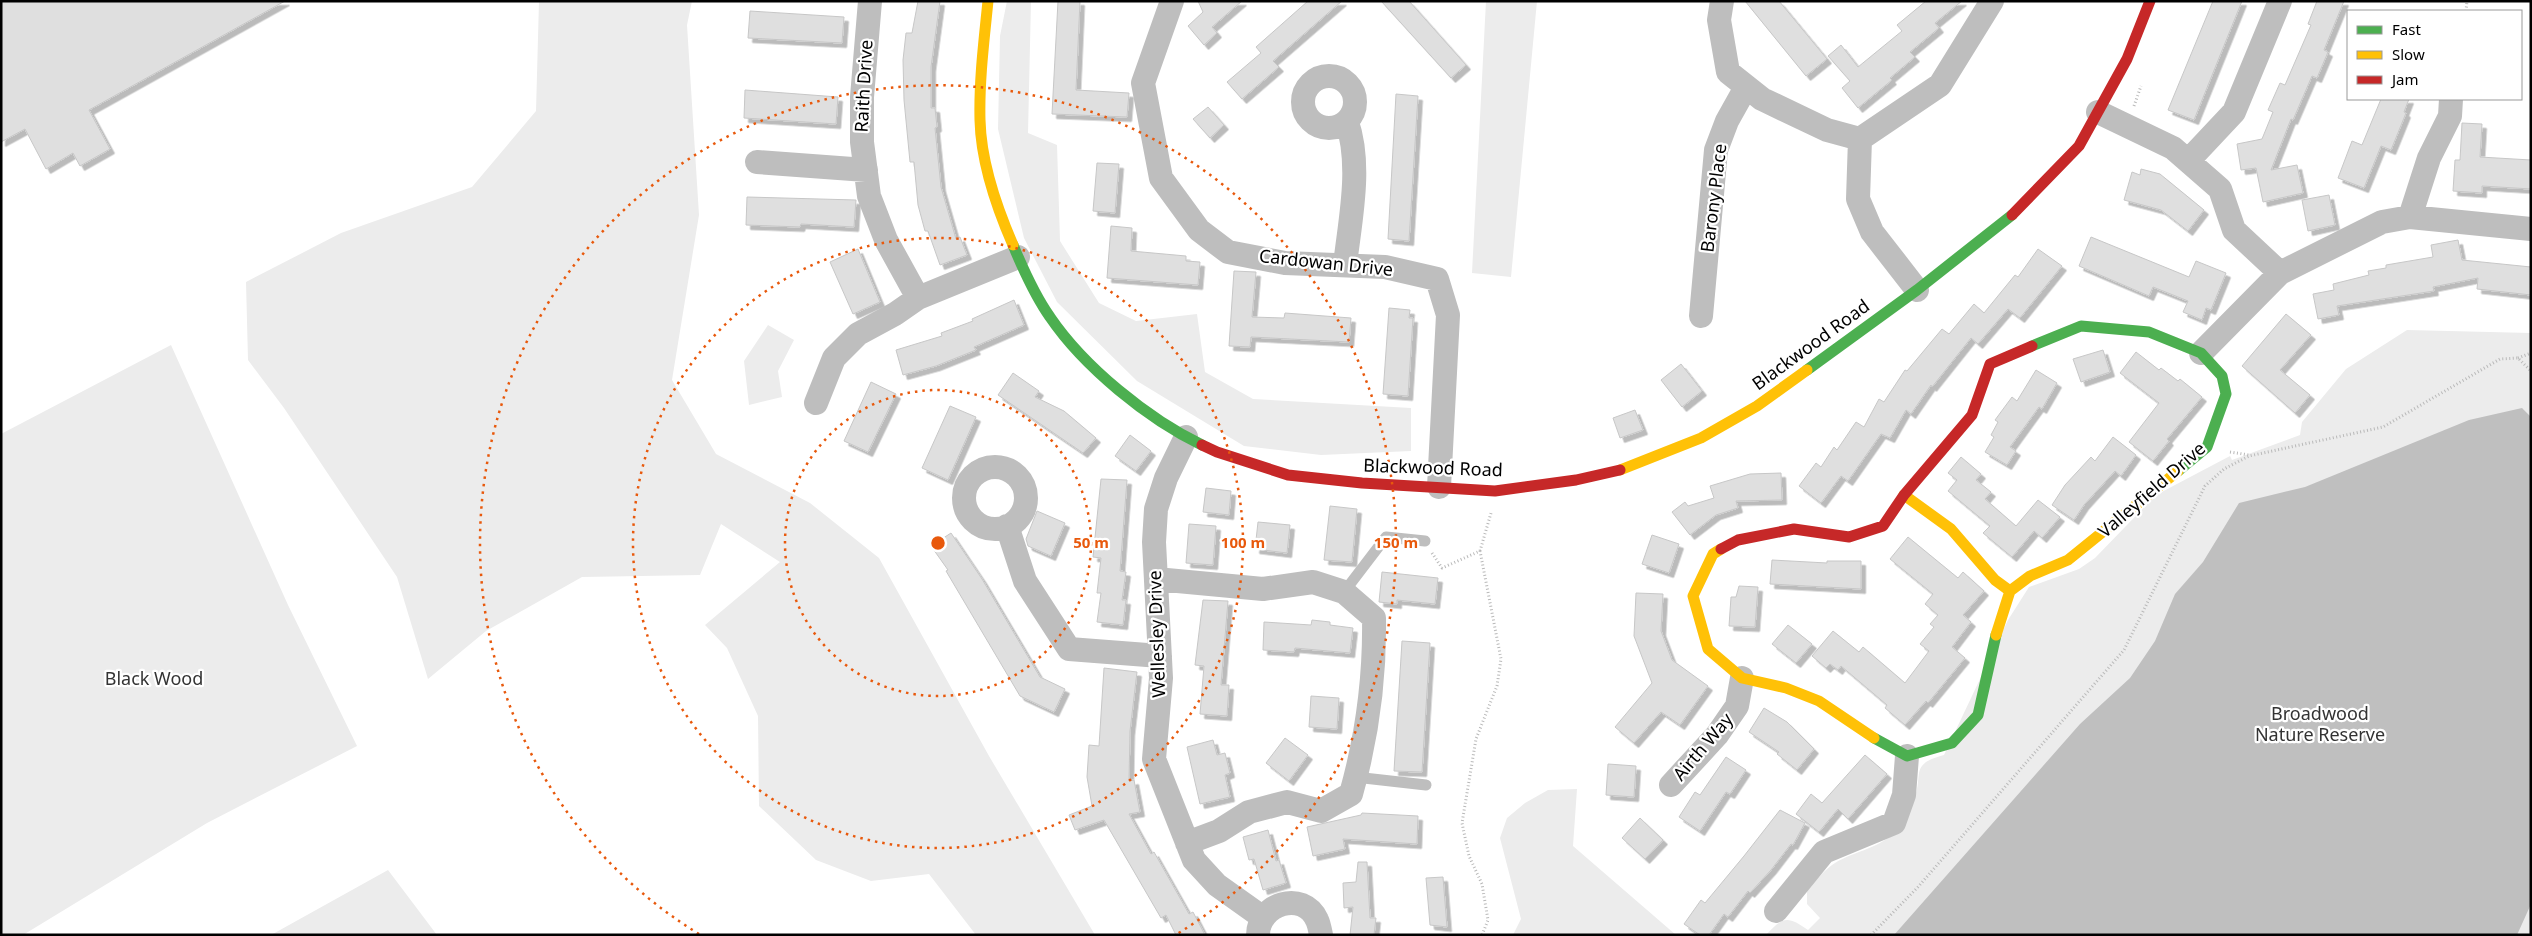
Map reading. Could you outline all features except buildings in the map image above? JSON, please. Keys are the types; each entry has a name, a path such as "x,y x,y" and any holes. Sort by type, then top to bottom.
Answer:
{"street":[{"name":"Raith Drive","path":"870,1 862,96 862,142 869,196 886,240 918,298"},
{"name":"Blackwood Road","path":"988,1 980,83 980,122 987,168 998,211 1018,257 1050,317 1086,360 1148,414 1186,437 1217,452 1288,475 1362,483 1495,491 1576,480 1623,469 1701,438 1757,406 1917,290 2004,223 2079,146 2127,59 2150,1"},
{"name":"Cardowan Drive","path":"1172,1 1143,83 1161,178 1199,230 1228,252 1285,263 1385,267 1437,280 1448,315 1439,487"},
{"path":"1722,1 1719,20 1728,72 1762,99 1819,126 1860,139"},
{"path":"1860,139 1940,85 1992,1"},
{"path":"2188,161 2234,112 2280,1"},
{"name":"Barony Place","path":"1701,316 1716,150 1727,121 1746,87"},
{"path":"2410,217 2429,158 2450,116 2451,100"},
{"path":"2098,112 2173,148 2220,189 2234,230 2280,273"},
{"path":"1345,265 1353,186 1354,141 1347,122"},
{"path":"1860,139 1858,199 1872,232 1917,290"},
{"path":"757,162 866,170"},
{"path":"2201,353 2280,273 2382,222 2410,217 2531,229"},
{"path":"816,403 834,358 858,334 895,314 918,298 1018,257"},
{"name":"Valleyfield Drive","path":"1907,756 1867,734 1819,700 1786,688 1742,678 1708,649 1693,596 1713,554 1738,540 1794,528 1849,537 1883,526 1904,494 1972,414 1990,364 2081,326 2149,332 2201,353 2222,376 2226,394 2207,447 2068,560 2030,576 2010,591"},
{"name":"Wellesley Drive","path":"1186,437 1166,478 1156,509 1154,542 1162,678 1154,759 1194,860 1217,885 1260,926 1274,906 1290,902 1306,907 1317,919 1321,935"},
{"path":"1776,911 1824,852 1894,823 1904,795 1907,756 1952,743 1978,715 1999,619 2010,591 1995,580 1951,529 1904,494"},
{"path":"1007,526 1025,581 1069,649 1160,656"},
{"path":"1156,580 1263,590 1313,582 1344,592 1374,618 1374,662 1351,794 1320,811 1287,802 1249,812 1219,831 1187,843"},
{"name":"Airth Way","path":"1671,785 1717,735 1737,706 1742,678"}],"lane":[{"path":"1344,592 1386,537 1425,541"},
{"path":"1355,777 1426,785"}],"path":[{"path":"1871,935 1918,887 2124,650 2205,486 2224,469 2249,456 2382,427 2500,359 2518,358 2531,353"},
{"path":"2518,358 2531,371"},
{"path":"1482,935 1488,920 1482,884 1469,856 1462,824 1476,739 1497,686 1501,659 1480,551 1489,526 1495,491"},
{"path":"1425,541 1442,568 1480,551"}],"green space":[{"path":"539,1 692,1 687,25 699,215 672,380 716,454 810,503 879,558 989,756 1095,935 976,935 929,874 871,881 816,860 759,806 758,716 727,648 705,625 780,562 721,524 700,575 582,577 486,631 428,679 397,577 284,408 248,360 246,282 341,233 472,187 536,111"},
{"path":"1007,1 1031,1 1028,133 1057,145 1060,241 1099,303 1136,321 1197,314 1205,372 1253,399 1411,408 1411,451 1321,455 1244,446 1137,381 1057,302 1024,238 998,129 1000,36"},
{"path":"1486,1 1537,1 1511,277 1472,273"},
{"path":"768,325 794,340 778,371 782,397 749,405 744,361"},
{"name":"Broadwood Nature Reserve","path":"2407,330 2531,333 2531,935 1766,935 1781,921 1786,920 1795,922 1808,930 1820,918 1807,904 1807,889 1831,866 1883,841 1899,826 1914,801 1922,766 1933,758 1944,755 2008,620 2029,587 2079,569 2095,558 2156,495 2230,456 2232,460 2300,435 2302,422 2346,369"},
{"name":"Black Wood","path":"171,345 288,605 357,746 207,823 23,935 1,935 1,434"},
{"path":"1577,789 1573,846 1676,935 1513,935 1521,919 1500,838 1507,818 1525,803 1548,790"},
{"path":"388,870 437,935 271,935"}],"shaded area":[{"name":"Broadwood Nature Reserve","path":"2522,408 2531,417 2531,904 2517,935 1894,935 2080,724 2130,678 2155,641 2175,594 2203,562 2239,503 2305,487 2469,420"}],"traffic: fast":[{"path":"1807,370 1917,290 2012,215"},
{"path":"1013,245 1039,300 1064,336 1080,354 1118,390 1139,406 1160,421 1202,445"},
{"path":"2032,346 2081,326 2149,332 2201,353 2222,376 2226,394 2207,447 2178,471"},
{"path":"1874,738 1907,756 1952,743 1978,715 1996,635"}],"traffic: slow":[{"path":"988,1 980,90 981,136 990,184 1013,245"},
{"path":"1620,470 1701,438 1757,406 1807,370"},
{"path":"2010,591 2030,576 2068,560 2178,471"},
{"path":"1904,495 1951,529 1995,580 2010,591 1996,635"},
{"path":"1721,549 1713,554 1693,596 1708,649 1742,678 1786,688 1819,701 1874,738"}],"traffic: jam":[{"path":"2012,215 2079,146 2127,59 2150,1"},
{"path":"1721,549 1738,540 1794,529 1849,537 1883,526 1904,495 1972,415 1990,364 2032,346"},
{"path":"1202,445 1217,452 1288,475 1362,483 1495,491 1576,480 1620,470"}]}
